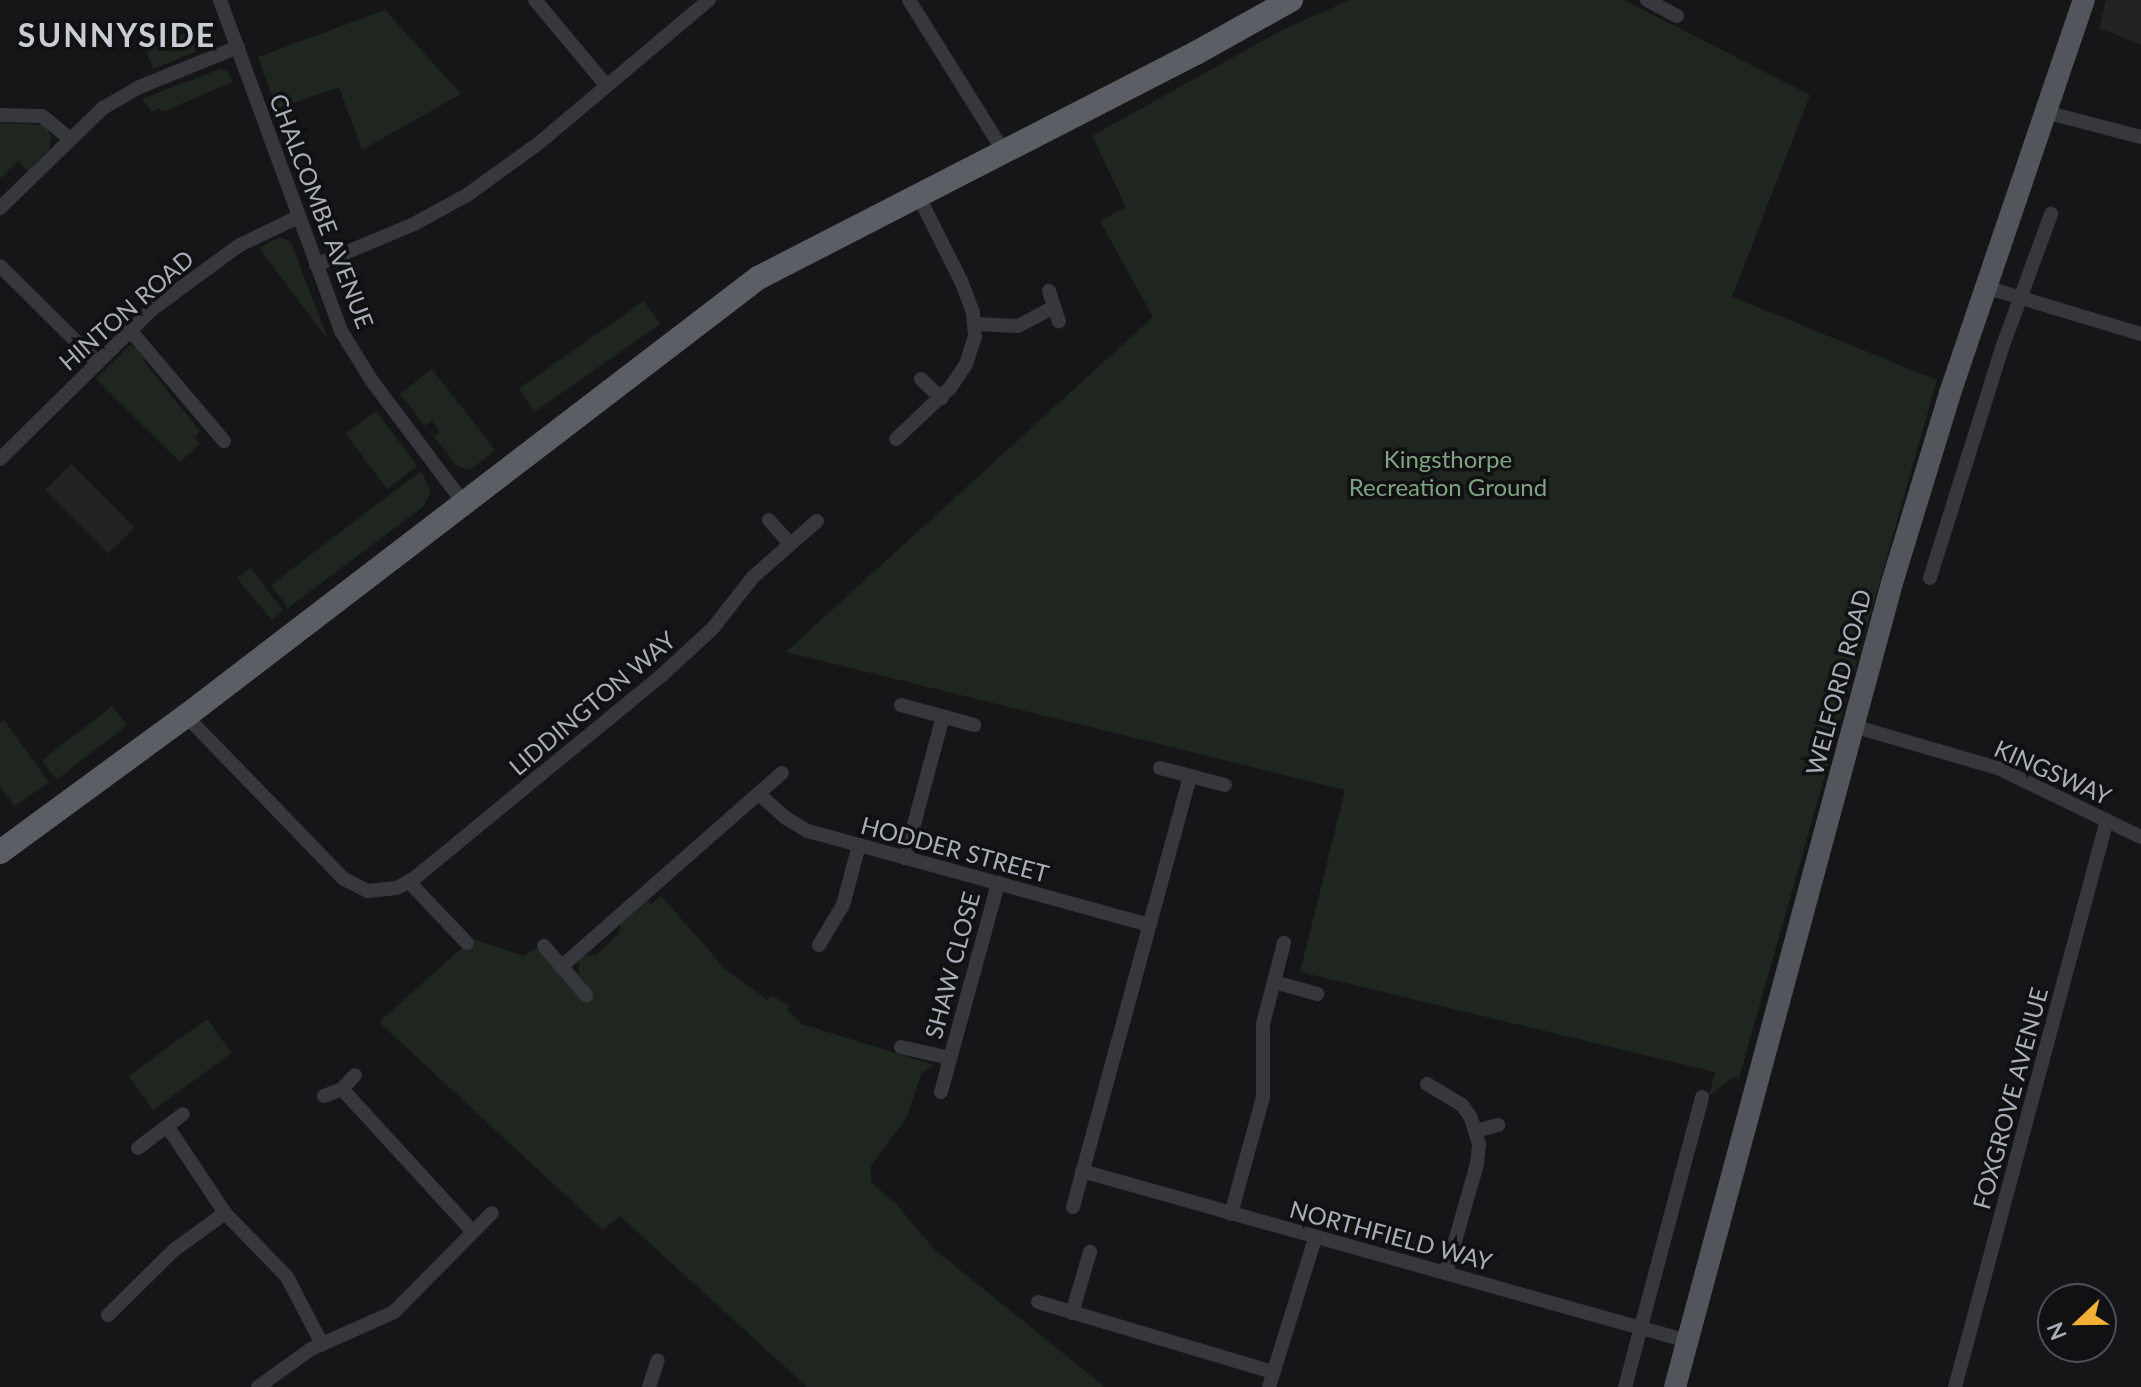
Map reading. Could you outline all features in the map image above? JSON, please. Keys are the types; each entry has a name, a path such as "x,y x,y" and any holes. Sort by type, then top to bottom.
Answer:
{"highway":[{"path":"0,852 186,716 758,278 1291,0"}],"main road":[{"name":"WELFORD ROAD","path":"1675,1387 1901,554 1985,287 2084,0"}],"street":[{"name":"CHALCOMBE AVENUE","path":"220,0 334,314 359,364 463,502"},
{"path":"535,0 607,86"},
{"path":"316,265 414,224 467,195 539,143 709,0"},
{"path":"909,0 1004,152"},
{"path":"1647,0 1677,16"},
{"path":"0,208 69,138 121,97 238,47"},
{"path":"2045,112 2141,137"},
{"path":"0,115 42,116 69,138"},
{"path":"896,439 941,398 966,364 975,324 961,281 918,195"},
{"path":"1930,578 2020,297 2051,214"},
{"name":"HINTON ROAD","path":"0,459 129,329 224,255 298,217"},
{"path":"0,266 96,361"},
{"path":"1985,287 2141,334"},
{"path":"975,324 1018,326 1056,314 1049,291"},
{"path":"129,329 224,441"},
{"path":"921,379 941,398"},
{"path":"769,520 790,544"},
{"name":"LIDDINGTON WAY","path":"186,716 349,883 380,891 409,882 677,661 713,628 744,587 817,521"},
{"path":"901,705 974,725"},
{"path":"905,858 943,716"},
{"name":"KINGSWAY","path":"1853,726 1998,768 2141,837"},
{"path":"1160,768 1225,785"},
{"path":"561,967 782,773"},
{"path":"1073,1207 1190,776"},
{"name":"HODDER STREET","path":"759,794 797,825 1149,925"},
{"name":"FOXGROVE AVENUE","path":"1955,1387 2107,820"},
{"path":"819,945 843,905 859,845"},
{"path":"409,882 467,943"},
{"name":"SHAW CLOSE","path":"941,1092 998,883"},
{"path":"1231,1214 1263,1097 1263,1024 1284,943"},
{"path":"544,946 586,995"},
{"path":"1274,982 1317,994"},
{"name":"SHAW CLOSE","path":"901,1047 950,1058"},
{"path":"324,1096 342,1089 355,1075"},
{"path":"1427,1084 1451,1095 1462,1105 1476,1131 1477,1164 1446,1273"},
{"path":"342,1089 472,1231"},
{"path":"1625,1387 1702,1097"},
{"path":"138,1148 183,1114"},
{"path":"1476,1131 1498,1125"},
{"path":"167,1126 225,1213 287,1277 322,1344"},
{"name":"NORTHFIELD WAY","path":"1082,1171 1687,1341"},
{"path":"108,1315 174,1250 225,1213"},
{"path":"258,1387 322,1344 394,1312 492,1213"},
{"path":"1269,1387 1315,1238"},
{"path":"1072,1313 1090,1252"},
{"path":"1038,1302 1273,1372"},
{"path":"649,1387 658,1360"}],"shaded area":[{"path":"2106,0 2141,0 2141,45 2099,28"},
{"path":"71,464 135,528 108,554 45,490"}],"green space":[{"name":"Kingsthorpe Recreation Ground","path":"1350,0 1624,0 1810,95 1732,297 1937,380 1739,1078 1733,1077 1709,1096 1715,1072 1300,972 1345,790 786,652 1153,317 1100,221 1126,207 1092,136 1282,30"},
{"path":"385,10 461,94 362,150 339,87 277,109 258,57"},
{"path":"212,23 216,37 212,45 153,69 145,47"},
{"path":"220,69 227,71 233,82 162,112 159,108 152,112 142,99"},
{"path":"0,123 44,125 52,136 49,149 28,171 18,161 0,179"},
{"path":"280,237 291,242 328,340 259,248"},
{"path":"644,301 660,324 535,412 519,389"},
{"path":"130,345 143,352 144,362 200,431 195,437 200,444 180,462 96,379"},
{"path":"432,369 495,450 470,470 457,466 434,437 440,432 432,421 425,426 400,394"},
{"path":"376,411 418,466 387,489 346,434"},
{"path":"421,471 431,491 424,506 288,608 271,585"},
{"path":"251,568 283,611 272,620 237,578"},
{"path":"112,706 127,725 57,780 42,761"},
{"path":"4,720 49,782 15,806 0,787 0,723"},
{"path":"661,896 726,970 768,1000 771,995 789,1005 787,1009 802,1024 934,1065 921,1074 907,1117 871,1165 871,1182 896,1204 934,1249 1105,1387 807,1387 620,1216 603,1230 379,1022 472,939 523,956 537,948 583,1002 593,993 579,975 579,961 585,956 596,955 619,934 620,924 648,901 651,904"},
{"path":"207,1019 232,1053 153,1110 129,1076"}],"district":[{"name":"SUNNYSIDE","path":"117,35"}]}
